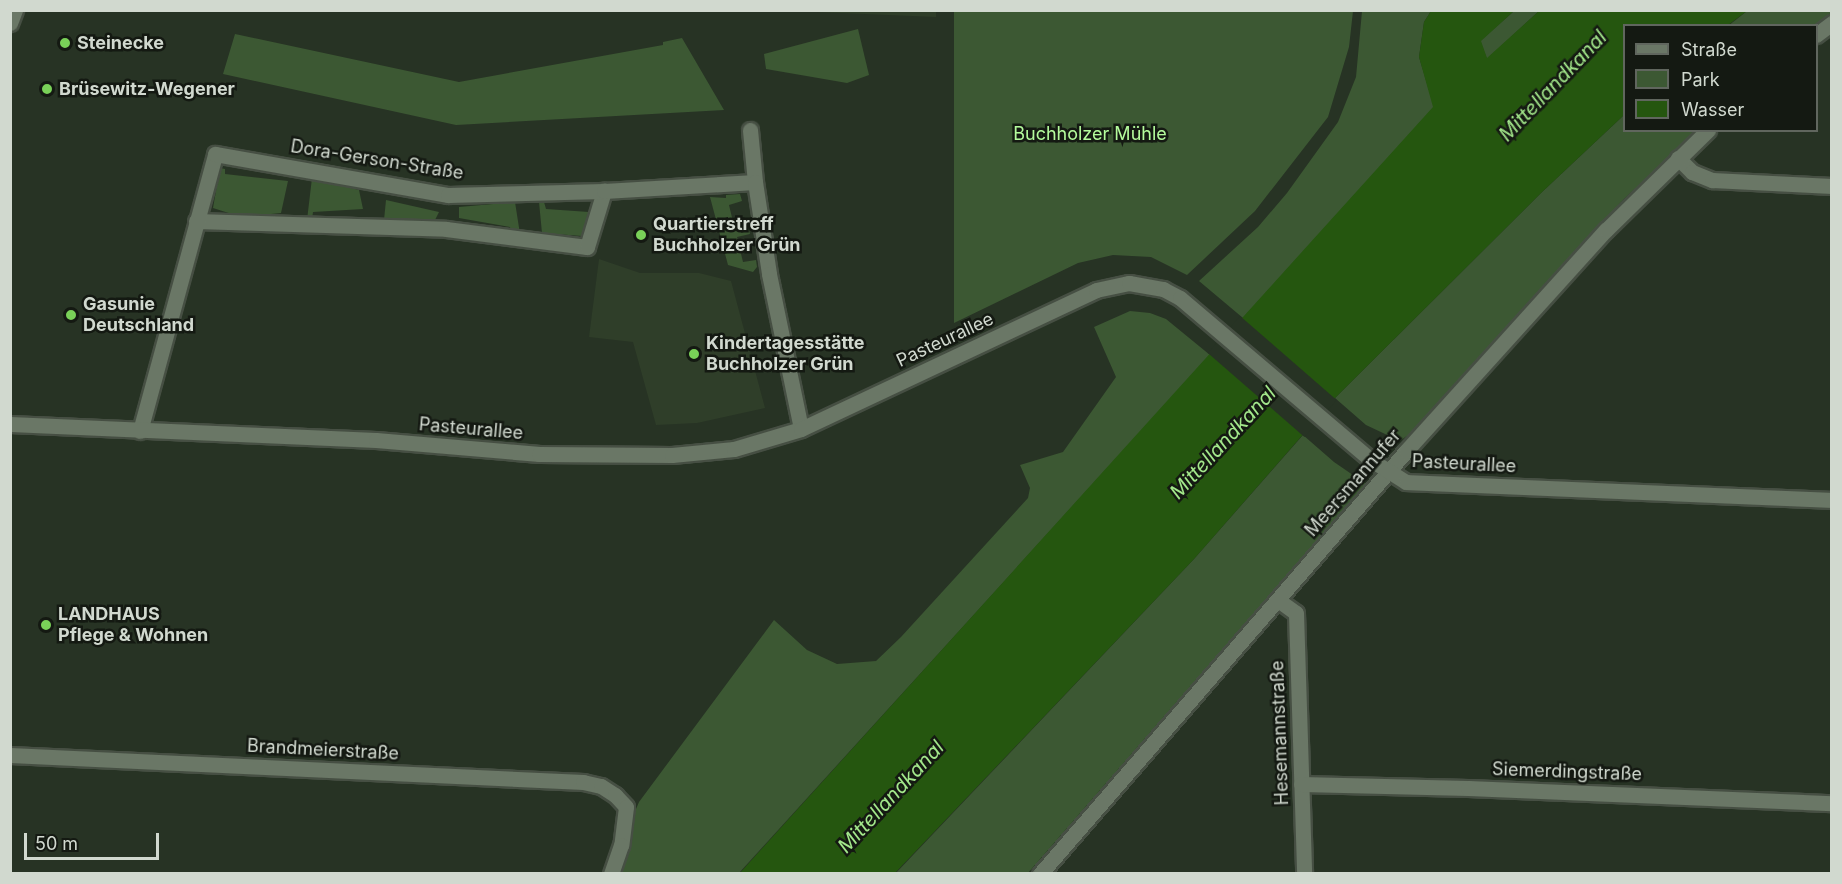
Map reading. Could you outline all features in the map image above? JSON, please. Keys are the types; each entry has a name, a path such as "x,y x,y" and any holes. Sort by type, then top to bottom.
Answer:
{"street":[{"path":"10,23 15,10"},
{"path":"1818,34 1832,23"},
{"path":"750,130 755,182 770,274 801,429"},
{"name":"Meersmannufer","path":"1040,873 1388,472 1606,230 1706,132"},
{"name":"Dora-Gerson-Straße","path":"140,430 215,154 448,195 604,191 755,182"},
{"path":"1678,158 1692,172 1712,180 1832,186"},
{"path":"196,221 446,229 587,247 604,191"},
{"name":"Pasteurallee","path":"10,424 376,440 539,454 672,455 734,449 801,429 1096,290 1129,283 1163,289 1196,309 1351,442 1388,472 1406,482 1832,500"},
{"name":"Hesemannstraße","path":"1278,600 1296,613 1304,873"},
{"name":"Brandmeierstraße","path":"10,755 583,782 601,786 615,795 626,807 621,845 611,873"},
{"name":"Siemerdingstraße","path":"1301,784 1468,788 1832,803"}],"shaded area":[{"path":"793,10 936,10 936,17 793,11"},
{"name":"Kindertagesstätte Buchholzer Grün","path":"599,259 640,273 699,273 731,281 765,408 697,423 656,425 633,342 589,337"}],"green space":[{"name":"Buchholzer Mühle","path":"954,10 1353,11 1349,47 1328,117 1255,211 1187,275 1151,257 1113,255 1078,263 954,323"},
{"path":"1362,11 1431,11 1424,22 1419,57 1434,107 1243,318 1199,281 1258,227 1287,193 1338,122 1356,77"},
{"path":"1514,11 1539,11 1487,59 1480,41"},
{"path":"1747,11 1831,11 1817,24 1731,24"},
{"path":"858,29 869,75 847,83 766,69 764,54"},
{"path":"235,34 459,82 663,45 663,42 682,38 724,110 456,125 223,74"},
{"path":"1623,116 1623,132 1696,132 1624,199 1411,433 1400,441 1366,425 1335,398 1541,193"},
{"path":"220,168 225,169 225,174 288,181 281,213 241,217 213,208"},
{"path":"312,178 359,190 363,209 313,212 312,219 307,220"},
{"path":"740,194 742,201 729,205 735,230 748,227 750,234 737,237 743,262 756,260 757,267 753,272 728,265 710,197 726,198 726,195"},
{"path":"386,200 439,212 433,224 384,220"},
{"path":"515,202 520,234 511,234 510,227 459,218 459,207"},
{"path":"539,202 544,202 546,209 589,212 582,236 542,233"},
{"path":"1130,311 1150,313 1166,319 1210,355 739,873 620,874 633,816 639,802 774,620 807,650 837,664 876,661 901,637 1028,498 1030,488 1020,465 1063,452 1116,377 1094,327"},
{"path":"1303,435 1334,462 1366,484 1028,873 895,874 1194,559"}],"water":[{"name":"Mittellandkanal","path":"1431,11 1514,11 1481,41 1487,58 1539,11 1747,11 1729,24 1623,24 1623,116 1541,193 1335,398 1194,559 895,873 739,874 1433,107 1419,57 1424,22"}],"pier":[{"path":"1240,316 1337,400 1304,437 1208,353"}],"place":[{"name":"Steinecke","path":"65,43"},
{"name":"Brüsewitz-Wegener","path":"47,89"},
{"name":"Quartierstreff Buchholzer Grün","path":"641,235"},
{"name":"Gasunie Deutschland","path":"71,315"},
{"name":"Kindertagesstätte Buchholzer Grün","path":"694,354"},
{"name":"LANDHAUS Pflege & Wohnen","path":"46,625"}]}
